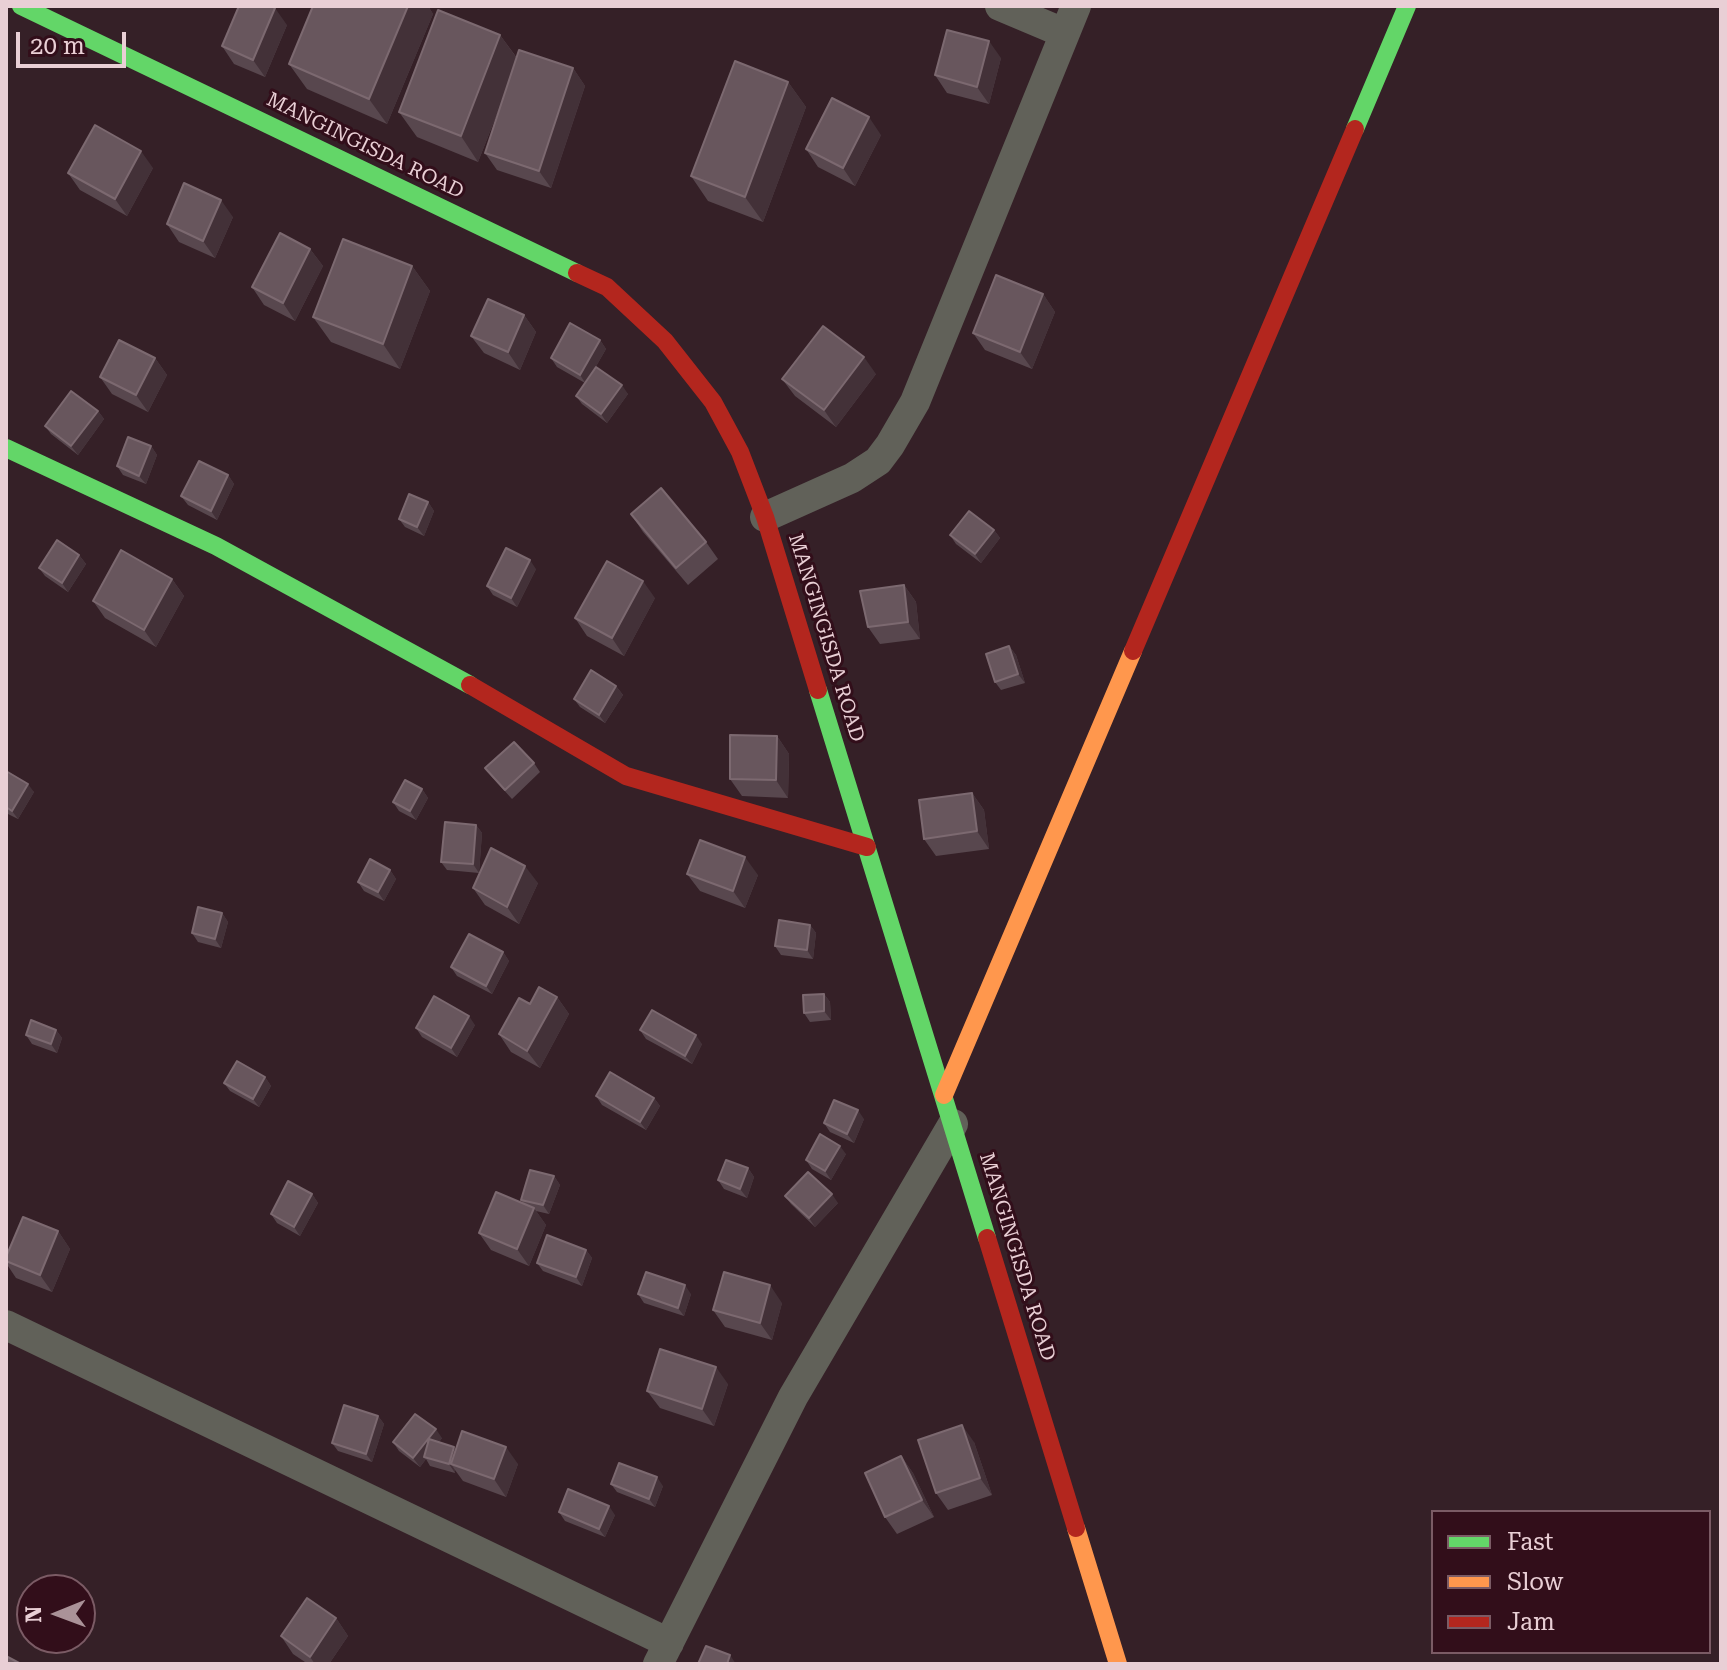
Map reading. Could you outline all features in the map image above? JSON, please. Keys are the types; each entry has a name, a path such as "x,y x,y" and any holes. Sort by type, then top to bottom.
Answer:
{"street":[{"name":"MANGINGISDA ROAD","path":"21,6 607,287 665,341 713,402 740,452 765,517 1118,1664"},
{"path":"765,517 852,478 878,461 915,402 1070,20 1000,6"},
{"path":"6,1325 664,1653 793,1397 949,1110 1407,6"},
{"path":"6,448 216,546 439,667 626,776 867,847"}],"building":[{"path":"239,6 275,8 253,60 222,46"},
{"path":"313,6 408,6 369,99 289,64"},
{"path":"438,10 500,35 461,136 399,112"},
{"path":"947,30 989,41 977,87 935,75"},
{"path":"519,50 573,68 539,171 485,153"},
{"path":"735,61 788,82 745,197 691,176"},
{"path":"832,98 869,117 843,168 806,149"},
{"path":"95,125 141,151 115,199 68,173"},
{"path":"184,183 221,200 203,241 167,224"},
{"path":"280,233 310,249 283,303 252,287"},
{"path":"343,239 412,266 383,344 313,317"},
{"path":"996,275 1043,294 1020,352 973,333"},
{"path":"488,299 524,315 508,352 471,336"},
{"path":"570,323 600,340 580,375 551,358"},
{"path":"823,326 864,357 824,410 782,379"},
{"path":"119,340 155,358 136,395 100,377"},
{"path":"596,367 622,385 601,414 576,396"},
{"path":"71,391 98,411 71,446 45,426"},
{"path":"128,437 151,446 139,476 117,466"},
{"path":"199,461 228,475 211,511 181,496"},
{"path":"661,488 706,542 676,568 631,514"},
{"path":"409,494 428,502 417,527 399,519"},
{"path":"969,511 994,530 975,554 950,535"},
{"path":"57,540 79,555 62,583 39,568"},
{"path":"506,548 530,560 511,598 487,586"},
{"path":"121,550 172,579 144,630 93,601"},
{"path":"607,561 643,581 612,638 575,618"},
{"path":"904,585 908,622 868,627 860,591"},
{"path":"1009,646 1018,674 995,682 986,654"},
{"path":"591,670 616,686 599,715 574,699"},
{"path":"730,735 777,736 776,780 730,779"},
{"path":"514,742 534,763 505,790 485,768"},
{"path":"6,771 28,784 12,811 6,807"},
{"path":"405,780 422,789 410,811 393,802"},
{"path":"972,793 977,831 924,839 919,800"},
{"path":"445,822 476,825 473,864 441,862"},
{"path":"700,840 745,857 733,891 687,874"},
{"path":"491,848 525,866 507,907 473,888"},
{"path":"370,859 390,870 378,892 358,882"},
{"path":"198,907 222,913 215,939 192,933"},
{"path":"779,920 810,925 807,950 775,946"},
{"path":"469,934 503,952 486,986 451,967"},
{"path":"539,987 557,997 527,1051 499,1034 519,998 530,1004"},
{"path":"824,994 824,1011 804,1013 803,995"},
{"path":"434,996 469,1016 451,1048 416,1028"},
{"path":"652,1010 696,1035 685,1056 640,1030"},
{"path":"31,1020 56,1030 51,1044 26,1035"},
{"path":"237,1061 265,1077 253,1099 224,1083"},
{"path":"610,1072 654,1098 640,1122 596,1096"},
{"path":"834,1100 858,1110 847,1134 824,1123"},
{"path":"820,1134 840,1146 825,1171 806,1160"},
{"path":"726,1160 748,1168 740,1189 718,1180"},
{"path":"530,1170 554,1176 543,1205 521,1200"},
{"path":"808,1172 832,1194 809,1218 785,1196"},
{"path":"288,1181 312,1194 294,1227 271,1214"},
{"path":"496,1192 534,1208 517,1249 479,1233"},
{"path":"23,1217 58,1231 40,1275 6,1261"},
{"path":"547,1235 586,1250 576,1277 537,1263"},
{"path":"646,1272 685,1285 678,1308 638,1294"},
{"path":"724,1272 770,1285 760,1323 713,1310"},
{"path":"660,1349 716,1367 702,1409 647,1391"},
{"path":"344,1405 378,1416 366,1454 332,1443"},
{"path":"415,1414 436,1429 413,1458 393,1442"},
{"path":"962,1425 980,1478 936,1493 918,1440"},
{"path":"462,1431 506,1447 494,1479 451,1464"},
{"path":"429,1439 454,1447 449,1464 424,1457"},
{"path":"901,1456 922,1500 885,1517 865,1473"},
{"path":"619,1463 657,1477 649,1499 611,1484"},
{"path":"568,1489 609,1506 599,1529 559,1512"},
{"path":"307,1598 336,1618 310,1657 281,1636"},
{"path":"706,1646 730,1655 727,1664 698,1664"},
{"path":"6,1656 21,1664 6,1664"}],"traffic: fast":[{"path":"21,6 577,273"},
{"path":"1355,129 1407,6"},
{"path":"6,448 216,546 470,685"},
{"path":"818,690 987,1238"}],"traffic: slow":[{"path":"944,1095 1133,651"},
{"path":"1076,1528 1118,1664"}],"traffic: jam":[{"path":"1133,651 1355,129"},
{"path":"577,273 607,287 665,341 713,402 740,452 765,517 818,690"},
{"path":"470,685 626,776 867,847"},
{"path":"987,1238 1076,1528"}]}
